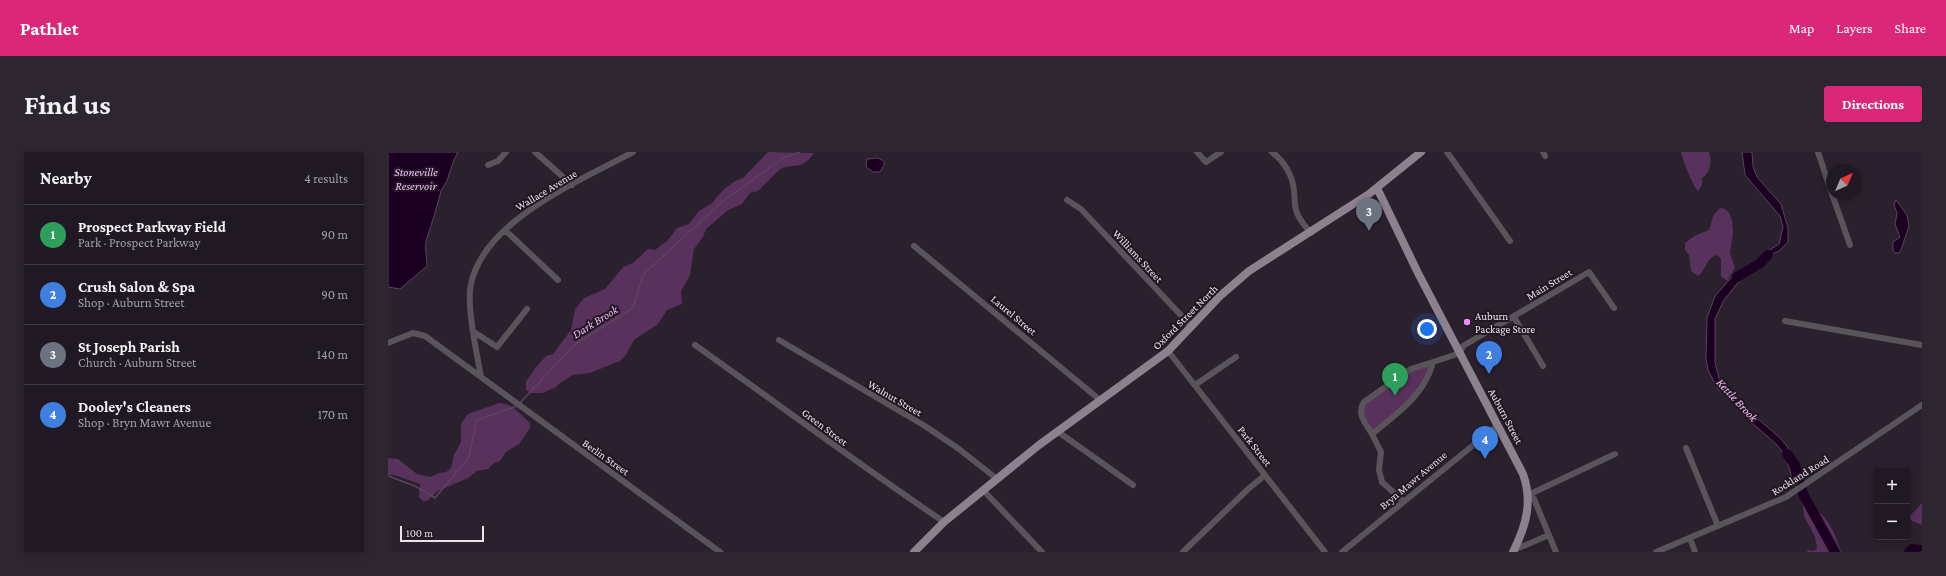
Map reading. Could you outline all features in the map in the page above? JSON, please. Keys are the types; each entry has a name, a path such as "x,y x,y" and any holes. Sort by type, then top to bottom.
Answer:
{"main road":[{"name":"Oxford Street North","path":"914,552 944,522 1057,431 1168,351 1220,296 1249,271 1311,233 1377,188 1421,152"},
{"name":"Auburn Street","path":"1377,188 1460,353 1521,468 1528,495 1525,524 1514,551"}],"street":[{"path":"488,165 498,161 506,152"},
{"path":"535,152 572,185"},
{"name":"Wallace Avenue","path":"481,377 470,296 471,284 484,255 505,230 529,210 633,152"},
{"path":"1197,152 1206,162 1221,152"},
{"path":"1272,152 1281,160 1289,174 1294,190 1296,212 1311,233"},
{"path":"1447,152 1510,241"},
{"path":"1818,152 1826,176"},
{"name":"Williams Street","path":"1067,200 1081,209 1192,327"},
{"path":"1834,200 1850,245"},
{"path":"505,230 558,280"},
{"name":"Laurel Street","path":"914,246 1100,400"},
{"name":"Main Street","path":"1460,353 1463,346 1589,272 1614,308"},
{"path":"474,332 497,347 527,309"},
{"path":"1514,317 1543,366"},
{"path":"1785,321 1922,345"},
{"name":"Berlin Street","path":"388,343 410,333 419,333 519,404 565,440 720,552"},
{"name":"Walnut Street","path":"780,340 925,426 959,449 997,479"},
{"name":"Green Street","path":"695,345 796,417 830,444 944,522"},
{"name":"Park Street","path":"1168,351 1325,552"},
{"path":"1403,502 1382,482 1379,470 1381,452 1361,414 1361,408 1364,402 1410,370 1460,353"},
{"path":"1195,385 1236,357"},
{"path":"1372,434 1420,392 1428,379 1433,362"},
{"name":"Rockland Road","path":"1656,552 1776,502 1799,489 1922,405"},
{"name":"Bryn Mawr Avenue","path":"1342,552 1498,425"},
{"path":"1057,431 1132,485"},
{"path":"1686,448 1718,526"},
{"path":"1528,495 1615,454"},
{"path":"1183,552 1247,490 1265,476"},
{"path":"983,490 1042,552"},
{"path":"1528,495 1534,499 1556,552"},
{"path":"1514,551 1549,536"},
{"path":"1690,538 1695,552"}],"shaded area":[{"path":"768,152 814,153 805,163 801,165 780,169 758,191 750,193 742,204 728,210 706,229 703,237 694,249 690,275 681,291 682,304 667,310 658,324 634,340 626,355 620,361 590,373 573,375 555,388 542,393 531,393 526,390 526,381 536,367 546,356 553,354 571,330 575,309 584,298 605,289 623,267 633,263 648,249 655,250 668,240 677,228 689,224 699,211 711,204 724,189 735,181 743,178"},
{"path":"1681,152 1709,152 1709,170 1702,178 1702,185 1698,191 1688,172"},
{"path":"1720,208 1725,209 1729,213 1732,220 1733,232 1730,253 1735,268 1727,281 1721,276 1721,259 1717,255 1708,261 1703,271 1698,276 1691,271 1689,255 1685,250 1685,243 1696,235 1709,230 1713,216"},
{"path":"1433,362 1426,384 1372,434 1366,424 1362,406 1413,368"},
{"path":"499,403 508,405 516,410 530,423 530,428 519,444 506,452 500,461 494,463 488,469 477,471 468,478 438,491 427,501 423,501 419,497 420,484 394,475 388,475 388,458 398,459 417,474 431,477 438,473 446,472 451,468 454,455 461,442 461,424 468,414"},
{"path":"1807,498 1810,504 1830,525 1841,552 1806,552 1809,550 1814,551 1817,548 1815,537 1804,516 1802,500"},
{"path":"1922,503 1922,525 1912,521 1910,516"}],"water":[{"name":"Stoneville Reservoir","path":"388,152 458,152 441,191 426,241 427,266 400,289 388,287"},
{"name":"Kettle Brook","path":"1742,152 1752,152 1753,166 1757,177 1781,204 1788,228 1788,242 1779,251 1768,256 1759,269 1741,279 1724,300 1715,319 1715,362 1720,383 1733,392 1750,412 1779,437 1787,446 1794,463 1798,482 1807,498 1802,500 1791,475 1786,456 1776,444 1751,422 1726,394 1718,389 1708,370 1706,358 1707,318 1715,296 1731,278 1756,267 1768,251 1779,244 1783,227 1780,216 1745,175"},
{"path":"878,158 884,161 884,165 880,172 873,172 866,167 867,159"},
{"path":"1896,200 1907,215 1909,226 1899,253 1895,253 1893,251 1893,242 1900,237 1895,224 1897,213 1894,205"}],"waterway":[{"name":"Dark Brook","path":"520,403 574,345 633,308 643,275 723,201 783,158 800,152"},
{"name":"Kettle Brook","path":"1737,277 1759,264 1768,255"},
{"name":"Dark Brook","path":"388,476 415,486 435,498 469,457 477,420 517,406"},
{"name":"Kettle Brook","path":"1787,454 1795,465 1803,494 1835,552"},
{"name":"Kettle Brook","path":"1909,552 1912,549 1922,550"}],"place":[{"name":"St Joseph Parish","path":"1369,231"},
{"name":"Auburn Package Store","path":"1467,322"},
{"name":"Crush Salon & Spa","path":"1489,374"},
{"name":"Prospect Parkway Field","path":"1395,396"},
{"name":"Dooley's Cleaners","path":"1485,459"}]}
